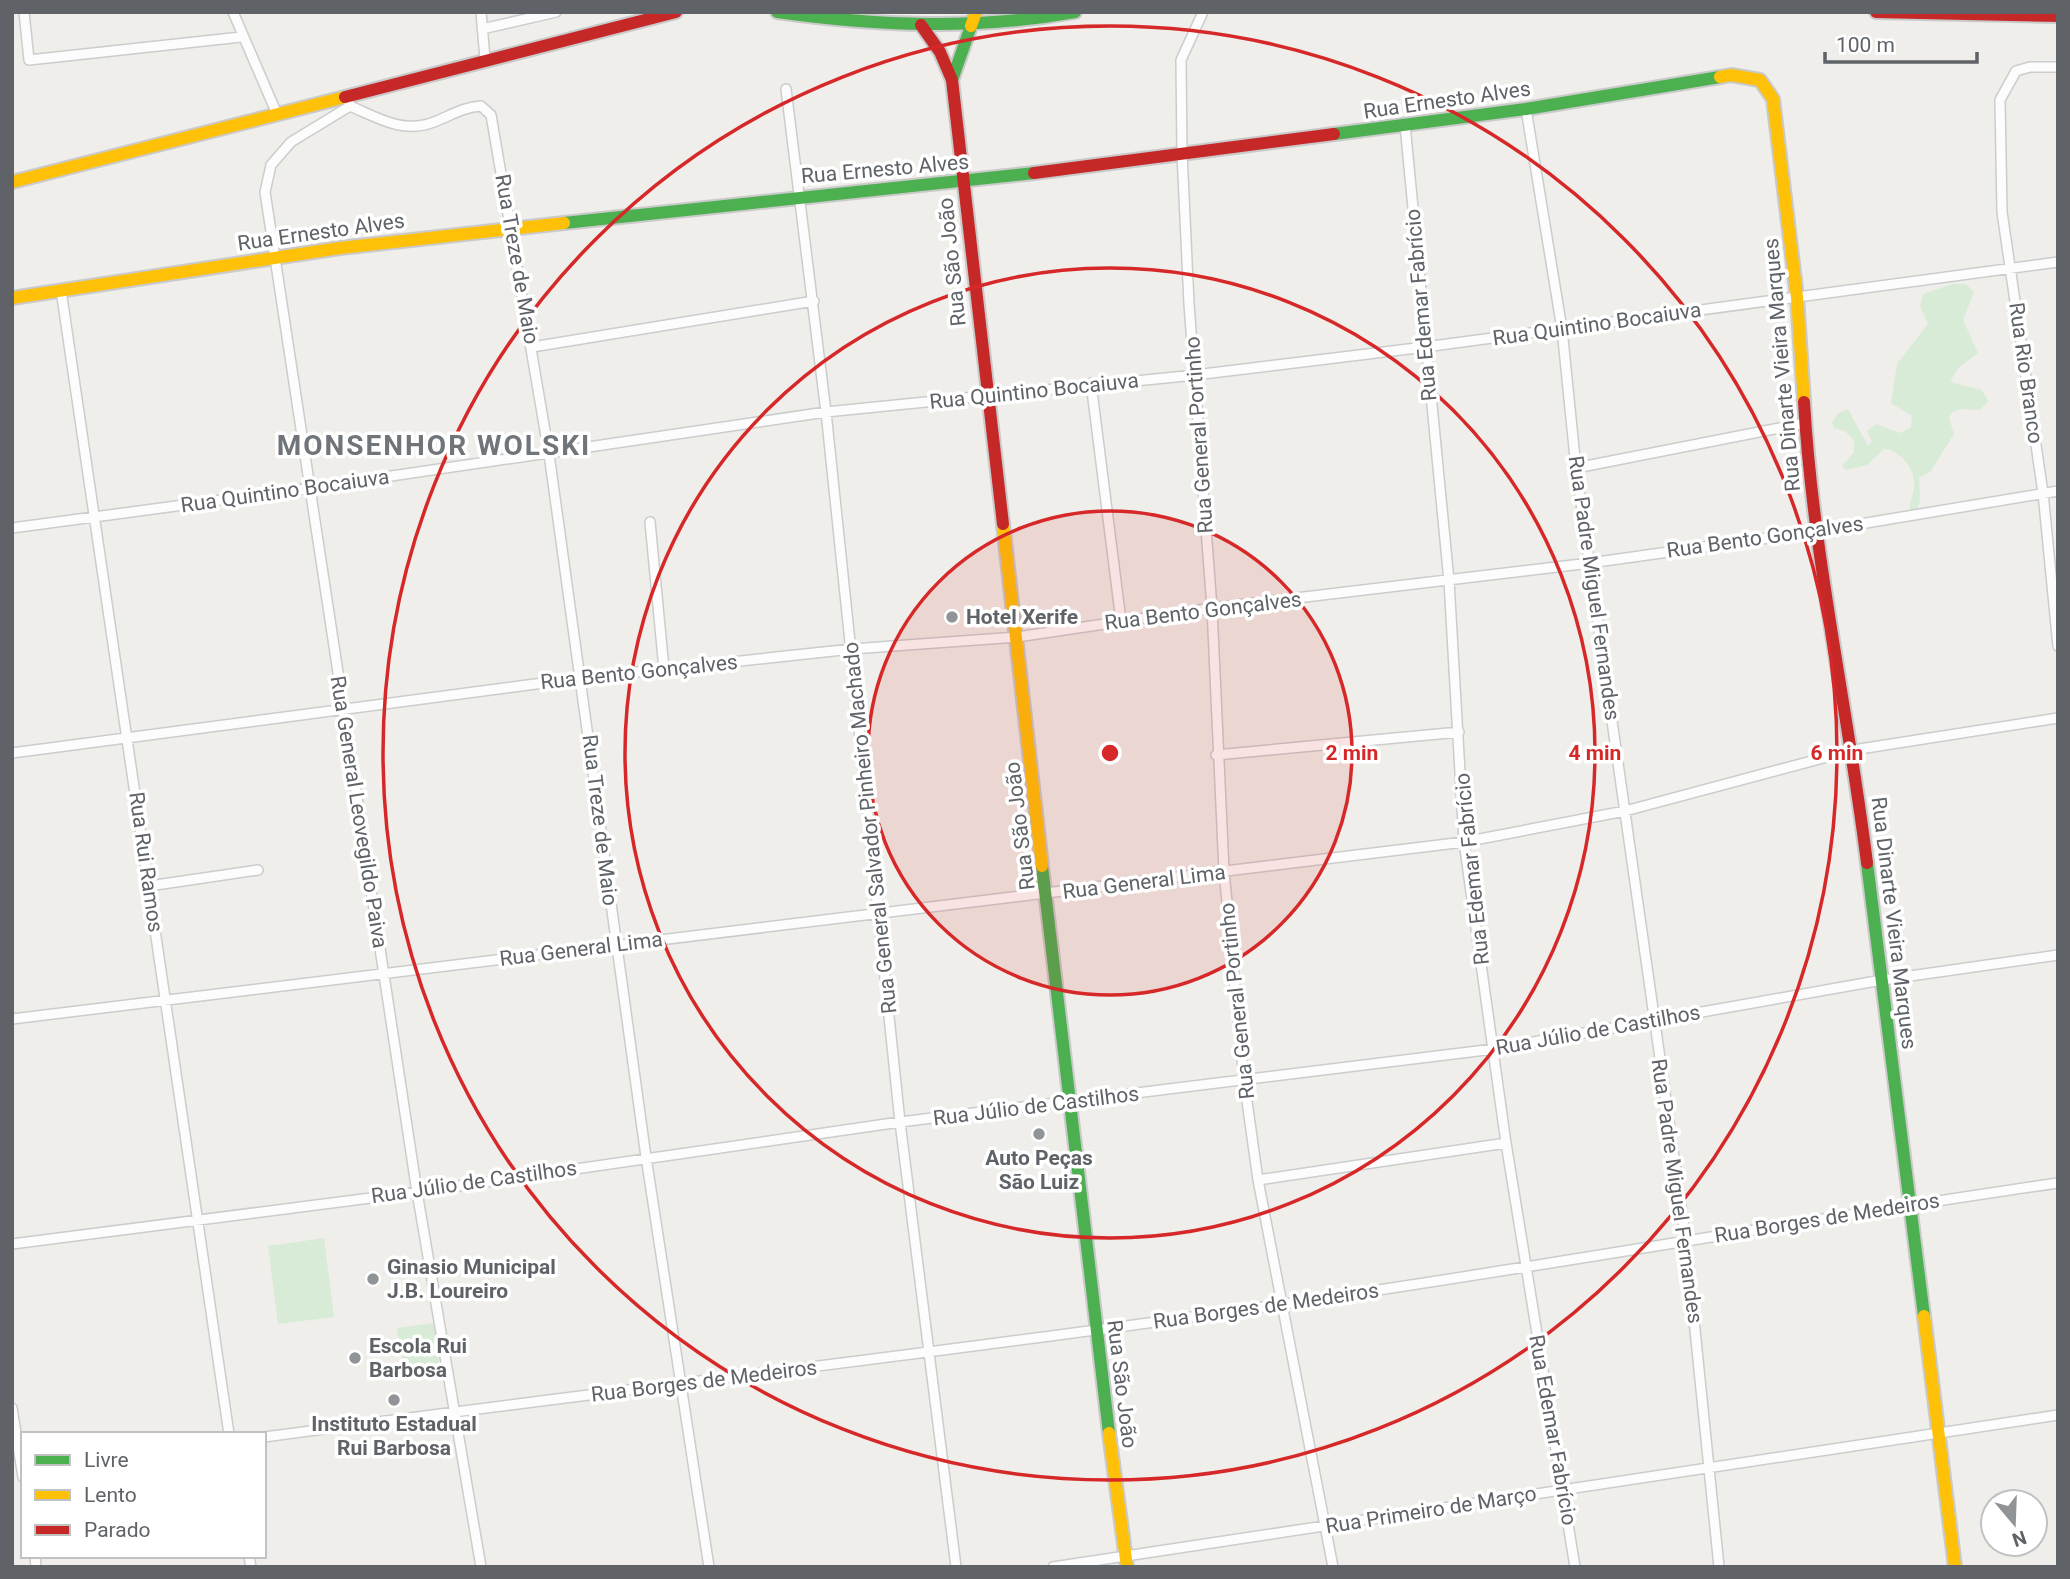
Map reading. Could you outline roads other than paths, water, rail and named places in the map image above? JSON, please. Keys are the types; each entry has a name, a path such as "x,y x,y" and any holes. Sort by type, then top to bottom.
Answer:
{"main road":[{"path":"12,182 277,114 348,101 485,59 676,12"},
{"path":"777,12 880,26 971,26 1075,12"},
{"name":"Rua São João","path":"914,12 940,52 952,80 986,396 1047,894 1095,1330 1126,1562"},
{"name":"Rua São João","path":"952,80 976,12"},
{"path":"1876,12 2058,16"},
{"name":"Rua Ernesto Alves","path":"12,298 275,257 513,227 963,182 1405,125 1526,109 1731,75 1760,80"},
{"name":"Rua Dinarte Vieira Marques","path":"1760,80 1773,99 1797,297 1805,423 1818,531 1853,750 1955,1567"}],"street":[{"path":"24,12 29,60 241,37"},
{"path":"233,12 241,37 277,114"},
{"path":"481,12 485,59"},
{"path":"482,29 556,12"},
{"name":"Rua General Portinho","path":"1203,12 1181,60 1182,153 1212,608 1216,755 1224,871 1244,1080 1258,1180 1280,1304 1334,1567"},
{"name":"Rua Rio Branco","path":"2058,66 2016,71 2000,100 2002,212 2043,493 2058,644"},
{"name":"Rua General Salvador Pinheiro Machado","path":"786,89 814,301 901,1122 956,1567"},
{"name":"Rua Treze de Maio","path":"348,101 396,126 414,128 469,107 481,106 491,115 513,227 549,454 646,1157 709,1567"},
{"name":"Rua General Leovegildo Paiva","path":"348,101 290,142 271,165 265,191 417,1192 481,1567"},
{"name":"Rua Padre Miguel Fernandes","path":"1526,109 1562,329 1576,468 1686,1241 1719,1567"},
{"name":"Rua Edemar Fabrício","path":"1405,125 1449,581 1464,842 1506,1143 1576,1567"},
{"name":"Rua Quintino Bocaiuva","path":"12,528 549,454 826,412 1091,383 1195,375 1425,348 2058,262"},
{"name":"Rua Rui Ramos","path":"61,290 229,1432"},
{"path":"532,347 814,301"},
{"path":"1091,383 1121,621"},
{"path":"1576,468 1805,423"},
{"name":"Rua Bento Gonçalves","path":"12,753 581,678 852,649 1017,637 1212,608 1590,563 1818,531 2058,491"},
{"path":"650,522 664,669"},
{"name":"Rua General Lima","path":"12,1018 1464,842 1625,811 1853,750 2058,718"},
{"path":"1216,755 1459,732"},
{"path":"149,886 258,870"},
{"name":"Rua Júlio de Castilhos","path":"12,1244 417,1192 901,1122 1494,1049 1882,980 2058,955"},
{"path":"1258,1180 1506,1143"},
{"name":"Rua Borges de Medeiros","path":"266,1437 455,1411 682,1385 1280,1304 1526,1269 1909,1204 2058,1183"},
{"path":"12,1408 19,1464"},
{"name":"Rua Primeiro de Março","path":"1053,1567 1126,1562 1563,1488 2058,1415"}],"place":[{"name":"Hotel Xerife","path":"952,617"},
{"name":"Auto Peças São Luiz","path":"1039,1134"},
{"name":"Ginasio Municipal J.B. Loureiro","path":"373,1279"},
{"name":"Escola Rui Barbosa","path":"355,1358"},
{"name":"Instituto Estadual Rui Barbosa","path":"394,1400"}],"district":[{"name":"MONSENHOR WOLSKI","path":"434,445"}]}
